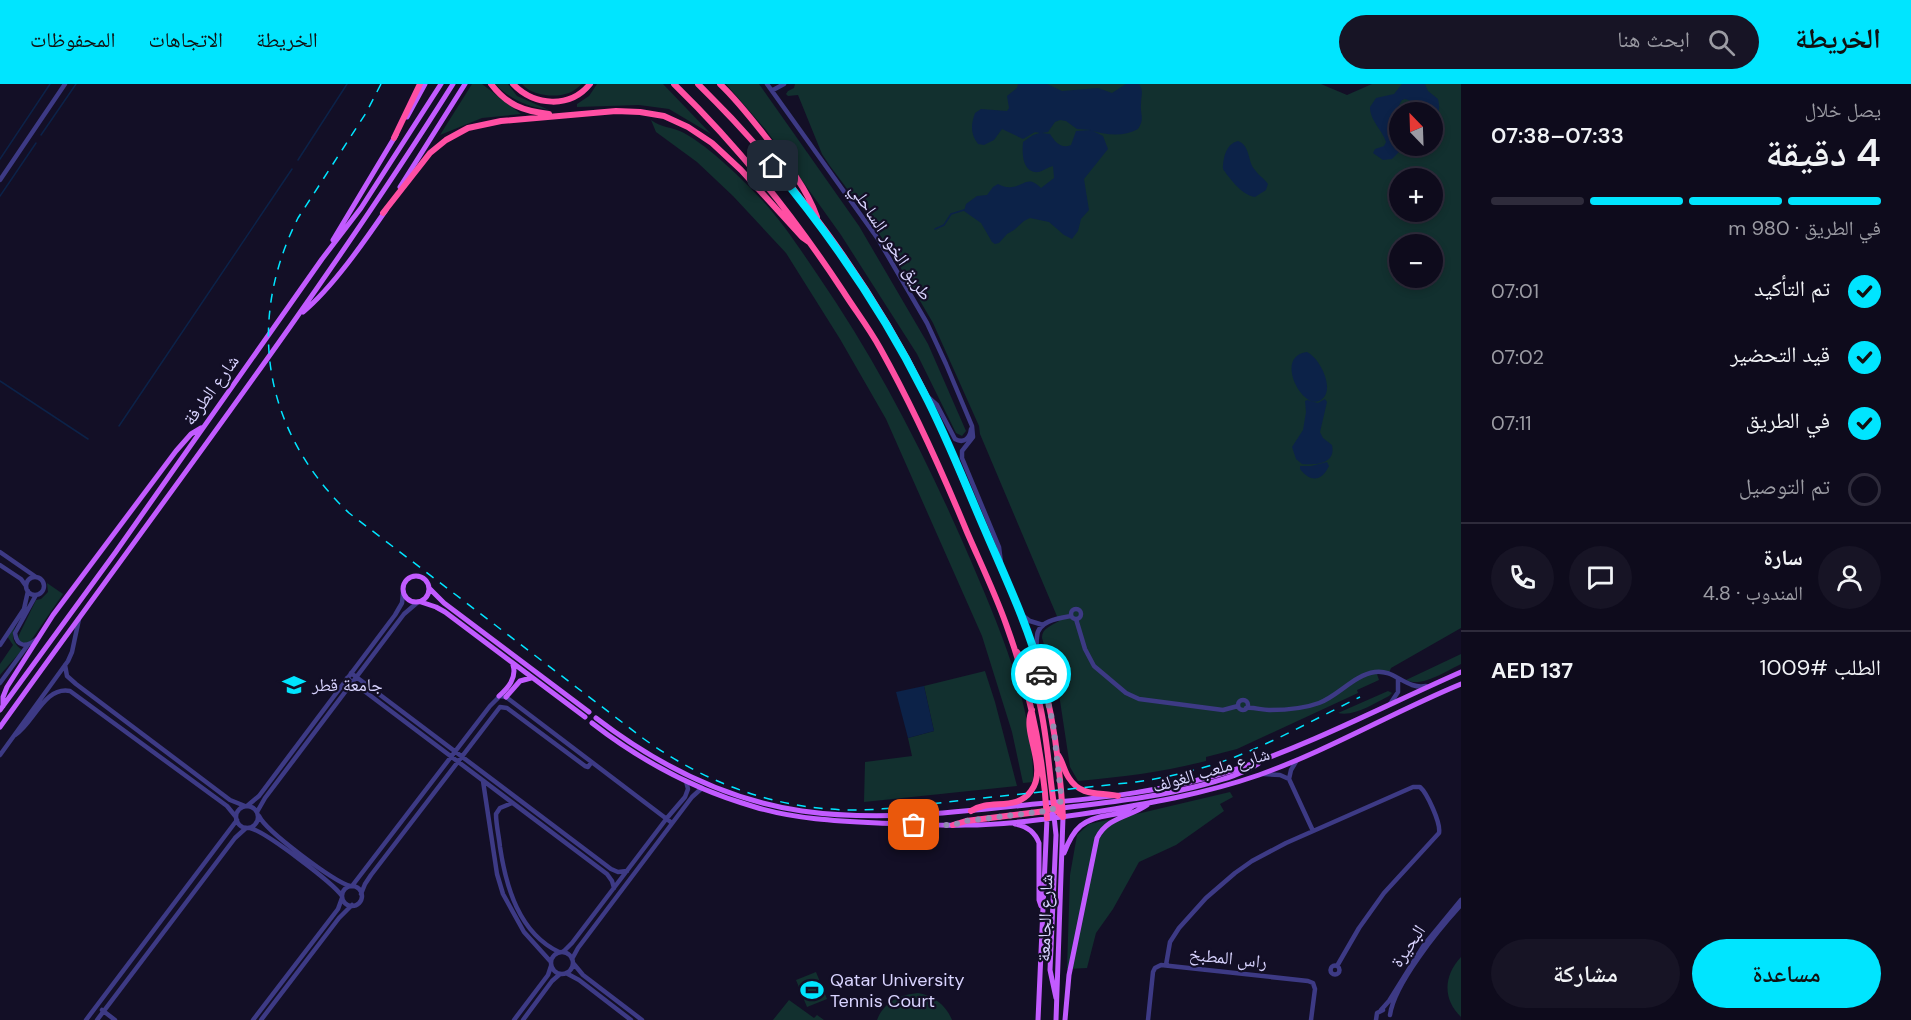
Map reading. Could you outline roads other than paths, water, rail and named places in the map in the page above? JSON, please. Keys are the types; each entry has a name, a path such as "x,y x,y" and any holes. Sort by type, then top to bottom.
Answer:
{"highway":[{"path":"394,138 420,84"},
{"path":"491,84 501,97 525,110 571,114"},
{"path":"513,84 530,97 553,102 577,96 590,84"},
{"path":"674,84 742,155 780,200 879,346 937,461 1005,621 1032,709 1039,742 1046,803 1063,817"},
{"path":"698,84 773,166 819,223 881,315 925,394 1002,569 1035,656 1049,708 1057,754 1054,810"},
{"path":"720,84 758,126 788,166 811,201 819,223"},
{"path":"383,213 430,153 457,134 489,122 616,111 640,112 664,116 688,127 712,143 730,159 802,237 812,244"},
{"path":"1015,650 1030,673 1037,697 1047,743 1054,810"},
{"path":"971,811 980,807 1017,802 1032,789 1037,774 1029,720 1032,709"},
{"path":"1057,754 1071,781 1080,789 1092,794 1118,796"},
{"path":"953,825 966,821 1054,810"}],"main road":[{"path":"322,259 425,84"},
{"name":"شارع الطرفة","path":"1,708 115,553 322,259 361,208 441,84"},
{"name":"شارع الطرفة","path":"0,727 297,316 393,177 453,84"},
{"path":"297,316 312,304 356,251 383,213 465,84"},
{"path":"1,708 7,687 36,639 176,451 191,434 202,428"},
{"path":"414,576 425,579 429,588 444,603 587,715 531,678 445,612 431,604 409,600 403,593 403,585 414,576"},
{"path":"419,602 427,596 429,588"},
{"path":"499,696 513,678 512,664"},
{"name":"شارع ملعب الغولف","path":"971,811 900,815 836,814 802,811 773,805 715,787 683,772 594,720 629,750 686,782 753,807 796,816 908,825 990,824 1188,782 1264,759 1461,672"},
{"path":"506,697 520,681 531,678"},
{"name":"شارع ملعب الغولف","path":"1063,817 1203,792 1262,774 1461,684"},
{"path":"1057,1002 1050,970 1056,835 1054,810 1138,798 1197,786 1245,772 1264,759"},
{"path":"971,811 1046,803"},
{"path":"1065,1020 1069,975 1097,838 1109,823 1138,811 1149,803"},
{"path":"1063,857 1072,836 1081,824 1096,817 1121,813 1133,806"},
{"name":"شارع الجامعة","path":"1038,1020 1043,909 1054,810"},
{"name":"شارع الجامعة","path":"1056,1020 1063,817"},
{"path":"990,824 1020,825 1029,829 1036,836 1040,847 1039,900 1043,909"}],"street":[{"path":"0,180 65,84"},
{"name":"طريق الخور الساحلي","path":"767,84 878,238 927,323 972,426"},
{"path":"773,90 784,84"},
{"path":"925,394 937,405 957,440 967,439 972,426"},
{"path":"972,426 972,439 962,451 962,458 999,547 1002,569"},
{"path":"0,552 42,580 44,586 42,592 36,595 15,633 19,643 27,646"},
{"path":"0,565 21,579 27,590 36,595"},
{"path":"0,645 24,609 28,581 36,577"},
{"path":"97,1020 235,838 256,824 265,798 356,677 394,622 402,603 403,593"},
{"path":"86,1020 236,819 238,810 259,796 346,678 394,622 419,602"},
{"path":"1020,613 1030,621 1043,625"},
{"name":"شارع الطرفة","path":"0,755 65,665 72,652 80,617"},
{"path":"1035,656 1038,647 1037,633 1043,625 1058,618 1074,617 1091,663 1131,696 1139,699 1223,710 1238,706 1242,709 1247,705 1290,709 1316,704 1334,696 1369,673 1384,672 1416,687 1432,685"},
{"path":"0,683 27,646 36,639"},
{"path":"65,665 67,676 83,689 230,800 252,807 269,829 335,879 358,888 362,894"},
{"path":"351,673 610,869 618,872 627,871"},
{"path":"346,678 607,874 614,888"},
{"path":"1390,704 1398,692 1398,679"},
{"path":"78,695 83,689"},
{"path":"15,735 25,727 54,693 68,690 78,695 227,806 241,826 262,832 333,886 346,903 352,905"},
{"path":"253,1020 336,912 343,890 351,886 499,696 506,697 672,823"},
{"path":"93,706 98,700"},
{"path":"1238,706 1240,700 1245,700 1247,705"},
{"path":"263,1018 339,918 352,905 360,901 371,874 496,709 503,706 585,766 588,767 591,763"},
{"path":"112,721 117,714"},
{"path":"124,730 129,723"},
{"path":"471,730 478,735"},
{"path":"1289,779 1297,760"},
{"path":"1262,774 1283,775 1289,779 1313,831"},
{"path":"483,781 497,874 503,894 524,932 555,972 579,980 631,1020"},
{"path":"514,1020 548,975 553,956 572,943 687,794 686,782"},
{"path":"1166,965 1170,942 1179,928 1206,898 1252,861 1313,831 1417,786 1424,790 1440,827 1438,836 1400,874 1375,906 1337,966"},
{"path":"523,1020 552,981 571,970 578,948 693,795 702,788"},
{"path":"512,803 500,808 496,817 503,866 508,887 518,911 546,945 568,954 583,975 642,1020"},
{"name":"البحيرة","path":"1455,910 1461,900"},
{"name":"البحيرة","path":"1376,1020 1376,1014 1389,1001 1436,932 1461,905"},
{"path":"143,946 145,951 149,952"},
{"name":"راس المطبخ","path":"1148,1020 1154,970 1159,965 1308,981 1313,983 1315,989 1311,1020"},
{"name":"البحيرة","path":"1391,1017 1393,1002 1405,976"},
{"path":"97,1007 115,1020"},
{"path":"260,1010 263,1018"},
{"path":"1381,1010 1386,1011 1391,1017"}],"water":[{"path":"1018,84 1047,84 1062,91 1098,88 1112,93 1126,84 1139,84 1141,89 1142,119 1138,129 1116,134 1093,131 1103,136 1108,149 1084,179 1089,210 1081,219 1078,231 1072,239 1049,222 1030,218 995,244 981,223 964,211 966,204 977,196 987,195 998,184 1010,187 1030,181 1041,188 1054,178 1053,166 1033,172 1024,162 1023,142 1040,133 1035,132 1023,139 1002,129 994,140 984,145 978,144 972,133 975,113 981,109 1007,111 1009,108 1007,96 1017,88","holes":["1066,121 1077,129 1091,130 1076,131 1071,145 1067,146 1059,144 1050,134 1042,133 1048,132 1055,122"]},
{"path":"1402,84 1425,84 1428,91 1438,102 1413,102 1405,99 1401,102 1389,102 1389,156 1395,156 1392,159 1383,160 1373,153 1386,142 1372,117 1370,107 1376,98 1394,94"},
{"path":"1238,141 1245,146 1253,166 1268,184 1266,190 1255,197 1241,190 1223,169 1228,148"},
{"path":"1307,352 1321,367 1327,382 1325,395 1321,400 1314,402 1300,391 1294,382 1292,372 1292,363 1297,356"},
{"path":"1325,399 1327,402 1320,432 1323,438 1332,445 1331,456 1324,462 1302,464 1296,459 1292,447 1303,430 1305,401 1318,403"},
{"path":"1327,462 1329,466 1320,477 1308,477 1300,469 1300,466"},
{"path":"924,686 934,731 908,738 896,692"}],"waterway":[{"path":"0,159 50,84"},
{"path":"41,135 76,84"},
{"path":"298,160 347,84"},
{"path":"0,196 36,143"},
{"path":"119,426 292,169"},
{"path":"935,229 944,225 951,214 964,210"},
{"path":"0,381 88,439"}],"railway":[{"path":"381,84 366,113 298,218 281,258 272,297 268,336 272,374 282,412 298,448 320,481 349,513 668,755 720,782 774,800 831,809 886,809 1136,782 1174,775 1235,757 1283,736 1360,697"}],"place":[{"name":"جامعة قطر","path":"294,685"},
{"name":"Qatar University Tennis Court","path":"812,990"}]}
